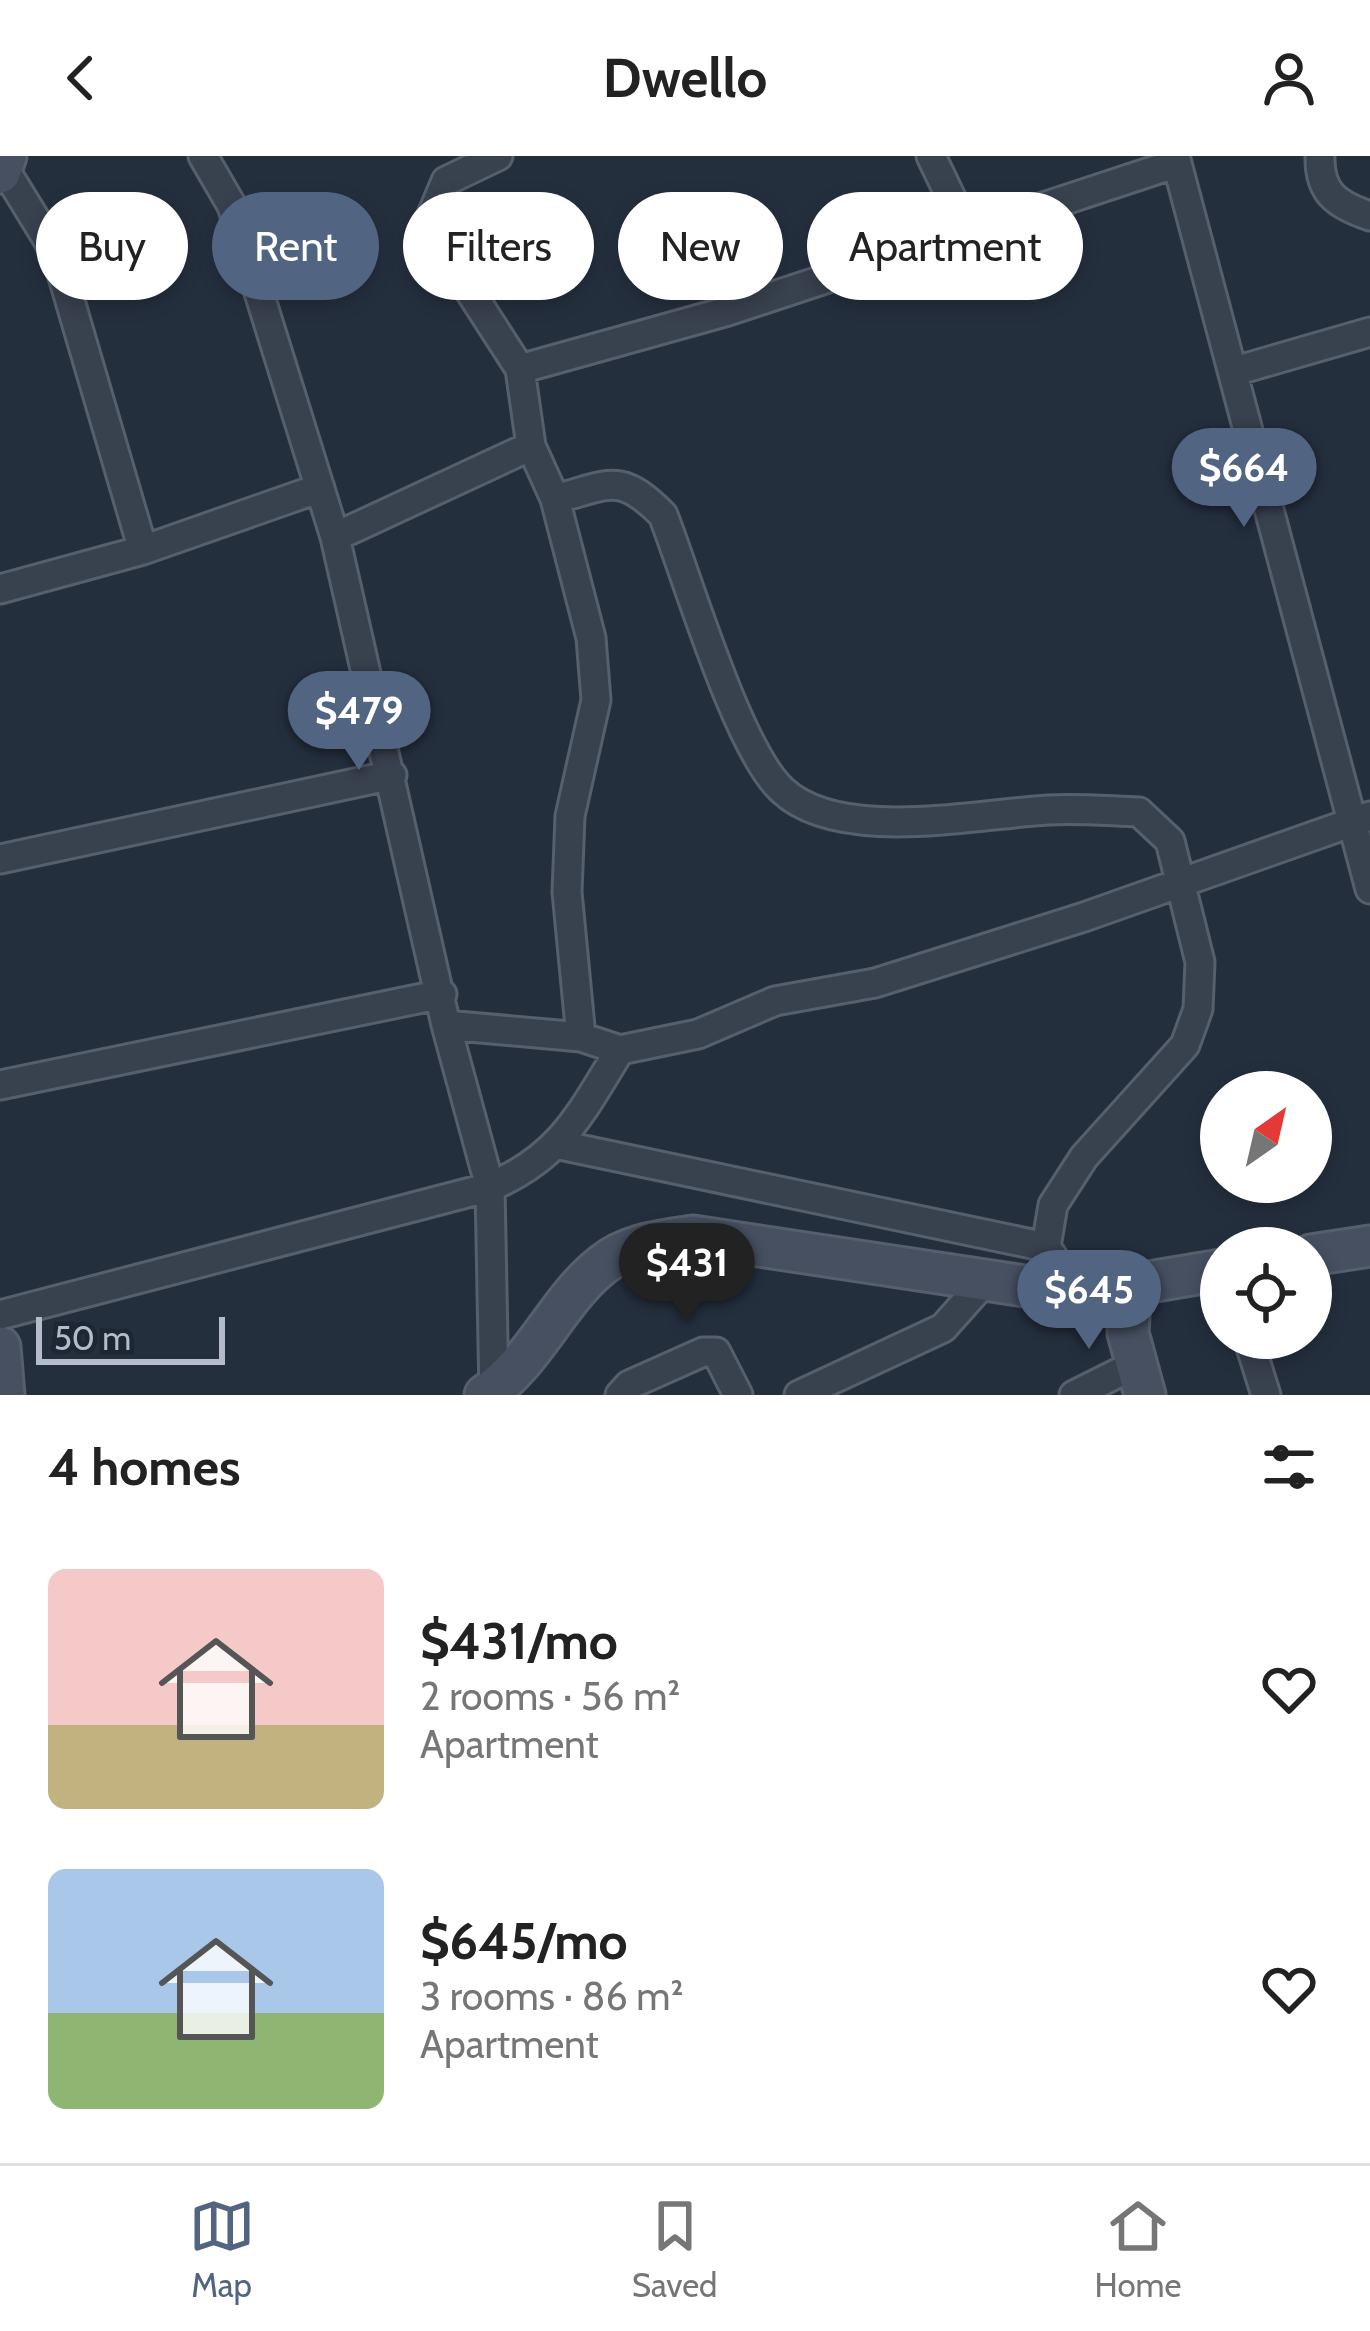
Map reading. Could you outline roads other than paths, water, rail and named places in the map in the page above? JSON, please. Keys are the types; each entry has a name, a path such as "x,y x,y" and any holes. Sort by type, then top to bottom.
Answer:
{"street":[{"path":"203,156 232,206 334,537 446,1025 490,1186 491,1393"},
{"path":"498,156 446,181 431,217 442,248 520,369 531,446 554,499 591,638 596,700 570,816 567,892 581,1037"},
{"path":"931,156 948,192"},
{"path":"1320,156 1326,192 1341,206 1370,216"},
{"path":"1083,193 1176,159 1362,818 1370,889"},
{"path":"3,165 56,254 143,550"},
{"path":"520,369 807,283"},
{"path":"1235,371 1370,332"},
{"path":"334,537 531,446"},
{"path":"554,499 615,483 635,487 663,515 750,747 782,792 831,817 876,822 1056,809 1139,812 1170,841 1200,962 1198,1009 1185,1045 1084,1157 1053,1205 1046,1247"},
{"path":"0,589 143,550 320,488"},
{"path":"0,859 392,776"},
{"path":"446,1025 581,1037 620,1050 698,1034 775,1001 875,983 1362,818"},
{"path":"0,1085 442,994"},
{"path":"0,1315 490,1186 527,1171 560,1145 620,1050"},
{"path":"560,1145 1046,1247 1066,1276 1130,1302"},
{"path":"491,1393 611,1259 649,1243 693,1236 1130,1302"},
{"path":"1332,1252 1370,1246"},
{"path":"1073,1395 1138,1381 1131,1285 1200,1274"},
{"path":"800,1395 943,1328 964,1310 984,1282"},
{"path":"0,1347 4,1395"},
{"path":"620,1395 629,1384 704,1352 716,1352 738,1395"},
{"path":"1255,1359 1266,1395"}]}
